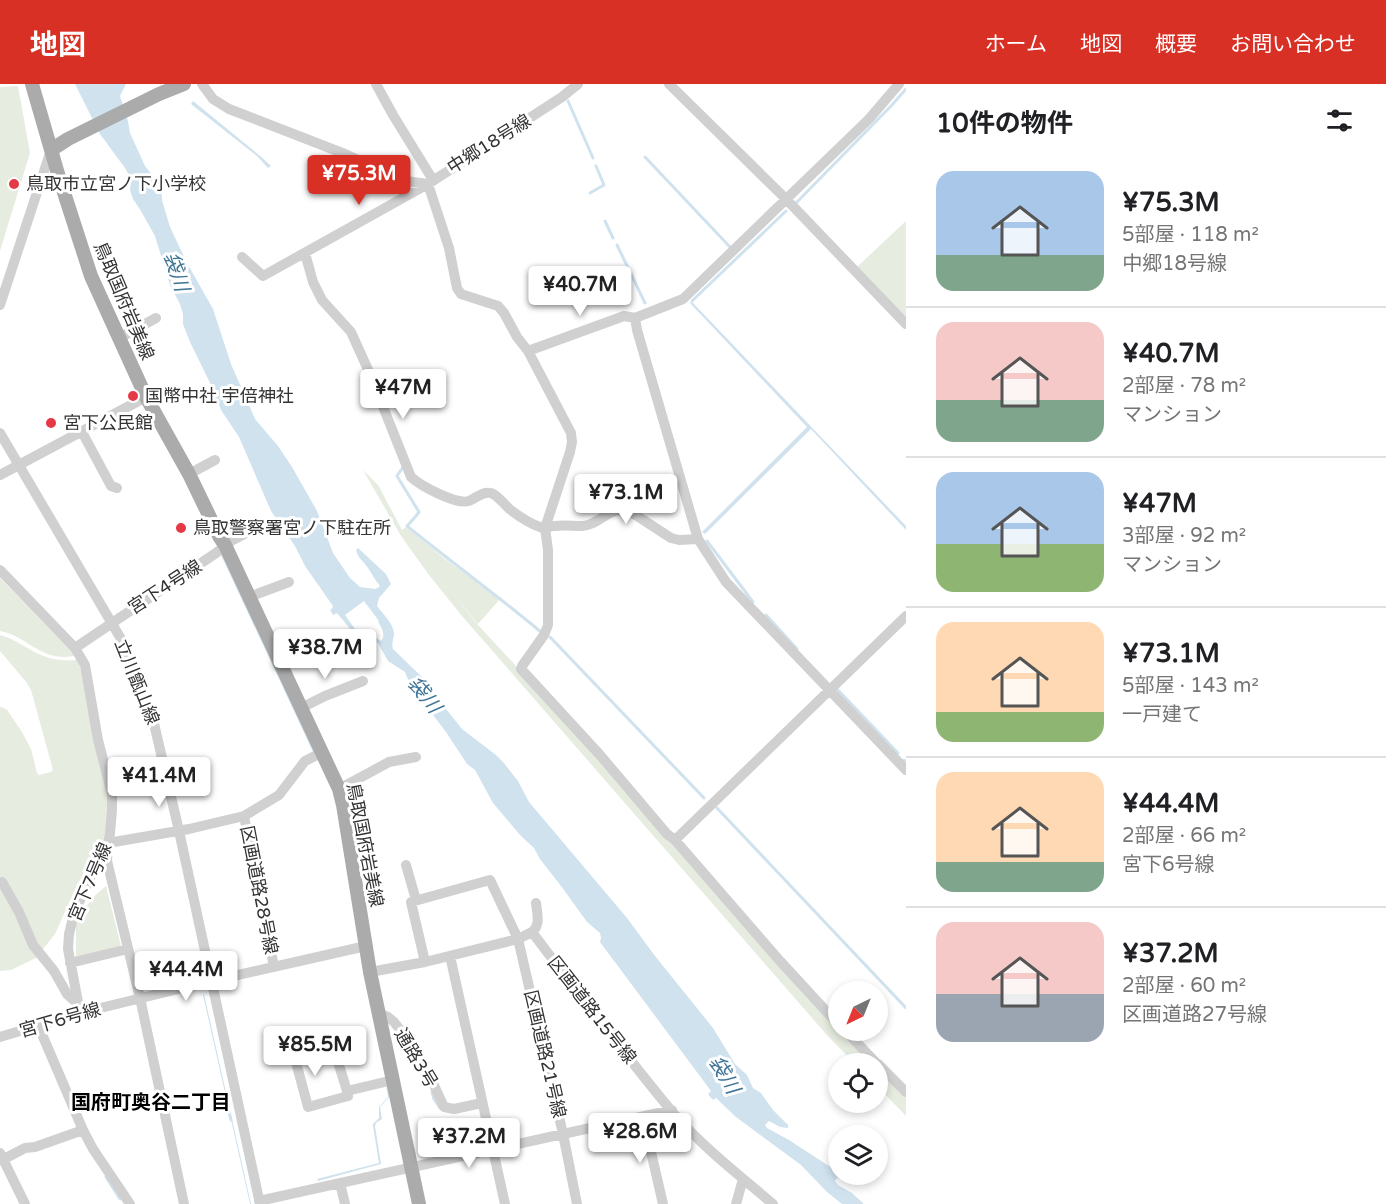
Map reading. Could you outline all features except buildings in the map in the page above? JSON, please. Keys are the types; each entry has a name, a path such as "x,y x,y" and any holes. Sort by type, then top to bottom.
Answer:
{"main road":[{"name":"鳥取国府岩美線","path":"32,84 91,276 146,396 225,545 339,789 370,972 419,1204"},
{"path":"51,150 159,94 184,84"}],"street":[{"name":"中郷18号線","path":"202,84 213,99 229,109 342,152 405,181 430,182 562,98 578,84"},
{"path":"376,84 430,182 449,248 457,288 461,294 498,306 504,313 528,351 571,433 572,442 545,528 548,550 548,625 544,636 521,669 828,1013"},
{"path":"669,84 786,199 906,324"},
{"path":"528,351 624,316 635,318 683,299 869,119 899,84"},
{"path":"0,305 51,150"},
{"path":"242,257 264,276 430,182"},
{"path":"305,253 313,282 322,300 351,332 411,477 418,484 462,502 485,493 491,494 511,510 545,528 572,525 584,527 620,508 628,510 672,538 679,540 698,538"},
{"path":"119,338 156,318"},
{"path":"635,318 698,538 726,582 906,770"},
{"path":"0,475 146,396"},
{"path":"82,432 111,486 117,488"},
{"name":"立川甑山線","path":"0,433 124,644 152,715 260,1202"},
{"path":"189,474 215,460"},
{"name":"宮下4号線","path":"75,648 225,545 257,527"},
{"path":"0,570 75,648"},
{"path":"249,597 289,582"},
{"path":"675,840 906,616"},
{"name":"宮下7号線","path":"75,648 85,665 98,740 112,794 108,845 94,869 74,914 69,934 70,963 80,1009"},
{"path":"279,662 309,651 340,649"},
{"path":"301,708 363,681"},
{"path":"244,816 279,795 305,761 323,752"},
{"path":"339,789 389,762 416,757"},
{"name":"区画道路28号線","path":"108,845 244,816 274,967"},
{"path":"108,845 107,861 140,999 184,1204"},
{"path":"406,865 416,900 411,902 425,962"},
{"name":"区画道路21号線","path":"416,900 490,880 518,939 577,1204"},
{"path":"2,882 19,912 33,945 54,970 67,994 80,1009"},
{"path":"370,972 425,962 518,939 536,928 538,921 536,903"},
{"name":"区画道路15号線","path":"532,932 672,1110 714,1154 773,1204"},
{"name":"宮下6号線","path":"0,1037 80,1009 140,999 366,946"},
{"path":"70,963 128,949"},
{"path":"450,956 505,1204"},
{"name":"通路3号","path":"379,1014 388,1017 401,1031 433,1083 444,1107 454,1109 482,1103"},
{"path":"39,1025 83,1130 127,1203"},
{"path":"331,1039 347,1091 348,1096 308,1107 293,1051 331,1039"},
{"path":"855,1041 867,1053"},
{"path":"888,1075 906,1092"},
{"path":"347,1091 393,1080"},
{"path":"260,1202 672,1110"},
{"path":"644,1117 663,1204"},
{"path":"25,1204 1,1156 83,1130"},
{"path":"736,1204 743,1179"},
{"path":"340,1183 345,1204"}],"shaded area":[{"name":"鳥取市立宮ノ下小学校","path":"18,86 30,153 0,251 0,87"},
{"path":"906,221 906,317 857,267"},
{"path":"363,470 378,485 402,530 406,527 500,599 478,624 449,589 478,625 568,722 828,1017 828,1036 462,616 401,536"},
{"path":"0,578 74,656 62,657 43,652 19,638 0,631"},
{"path":"0,635 49,658 78,660 110,799 108,834 78,883 55,934 36,958 11,970 0,971 0,707 7,710 22,732 31,749 37,773 39,775 53,770 31,690 0,651"},
{"path":"106,886 121,946 76,957 76,925 91,899"},
{"path":"833,1041 851,1041 863,1053 844,1053"},
{"path":"888,1078 906,1096 906,1116 888,1097"}],"water":[{"name":"袋川","path":"75,84 126,84 120,96 130,133 145,166 161,186 162,200 170,227 213,309 231,364 255,419 292,467 317,511 333,553 350,578 360,587 375,589 380,586 358,555 356,550 358,548 386,574 391,584 379,598 377,606 393,629 393,649 424,679 462,729 503,762 518,781 529,802 627,918 713,1028 735,1064 747,1075 753,1088 761,1093 788,1125 788,1128 780,1127 769,1121 765,1125 767,1128 828,1165 828,1185 838,1185 852,1193 864,1204 842,1204 801,1165 736,1117 716,1098 713,1100 708,1094 711,1091 600,942 600,933 587,922 534,848 493,803 475,770 467,764 410,685 405,672 388,661 378,643 371,638 357,637 337,613 333,615 330,610 333,606 271,511 239,437 221,410 183,324 180,304 170,285 155,236 133,199 130,190 131,179 100,134","holes":["364,601 383,634 381,641 370,634 357,632 345,615"]},
{"path":"193,101 271,166 268,168 257,156 191,104"},
{"path":"692,302 906,526 906,530 811,429 705,534 702,532 807,427 690,303"},
{"path":"222,554 316,754 314,754"},
{"path":"204,994 251,1204 203,995"},
{"path":"386,1085 388,1085 390,1096 380,1107 382,1119 375,1126 381,1164 318,1181 317,1179 379,1163 373,1124 379,1118 379,1107 388,1097"}],"waterway":[{"path":"797,202 906,89"},
{"path":"568,101 593,158"},
{"path":"645,157 730,247"},
{"path":"590,193 604,185 596,166"},
{"path":"692,301 786,211"},
{"path":"605,221 613,238"},
{"path":"617,245 645,303"},
{"path":"403,467 397,476 419,512 407,526 541,632"},
{"path":"707,541 753,602"},
{"path":"766,615 797,649"},
{"path":"550,637 704,798"},
{"path":"837,689 898,753"},
{"path":"717,808 906,1008"},
{"path":"432,1092 440,1108"},
{"path":"225,1097 231,1120"},
{"path":"106,1177 120,1199"}],"place":[{"name":"鳥取市立宮ノ下小学校","path":"14,184"},
{"name":"国幣中社 宇倍神社","path":"133,396"},
{"name":"宮下公民館","path":"51,423"},
{"name":"鳥取警察署宮ノ下駐在所","path":"181,528"}],"district":[{"name":"国府町奥谷二丁目","path":"151,1103"}]}
